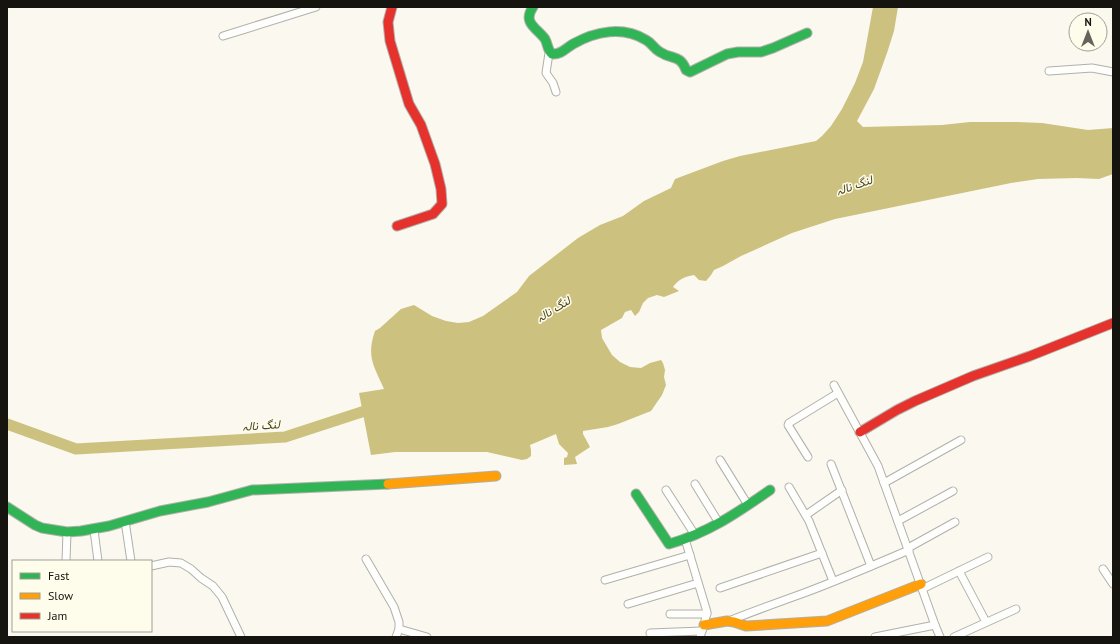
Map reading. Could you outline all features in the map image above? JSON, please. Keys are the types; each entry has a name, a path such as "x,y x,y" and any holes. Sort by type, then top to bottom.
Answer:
{"street":[{"path":"223,36 316,7"},
{"path":"392,7 388,22 390,40 409,104 421,125 436,164 441,189 442,204 438,210 432,214 397,226"},
{"path":"533,7 530,12 529,19 534,28 546,41 549,53 546,73 553,83 556,92"},
{"path":"549,53 557,54 590,36 606,32 621,31 637,34 649,41 661,53 666,56 674,57 682,62 686,70 690,72 727,54 738,52 761,52 807,33"},
{"path":"1048,71 1092,68 1113,72"},
{"path":"860,432 915,401 973,376 1030,356 1113,323"},
{"path":"834,385 878,466 940,637"},
{"path":"808,457 788,425 838,393"},
{"path":"884,483 962,440"},
{"path":"720,460 748,505"},
{"path":"831,464 871,566"},
{"path":"7,507 42,528 66,532 94,530 160,511 208,502 252,490 394,484 496,476"},
{"path":"695,484 719,523"},
{"path":"789,487 806,515 833,582"},
{"path":"666,490 695,535"},
{"path":"636,494 669,544 695,535 719,523 770,490"},
{"path":"806,515 842,490"},
{"path":"898,521 953,492"},
{"path":"125,521 131,560"},
{"path":"650,633 702,631 833,582 871,566 908,549 955,522"},
{"path":"94,530 98,560"},
{"path":"66,532 66,560"},
{"path":"685,539 707,614 702,631"},
{"path":"720,588 822,553"},
{"path":"604,580 690,555"},
{"path":"729,621 746,626 827,621 959,571 988,557"},
{"path":"366,559 394,607 399,622 399,629 396,637"},
{"path":"152,566 169,562 181,563 213,586 222,597 241,637"},
{"path":"1103,569 1113,584"},
{"path":"959,571 986,622"},
{"path":"628,604 698,583"},
{"path":"954,637 1016,609"},
{"path":"670,614 707,614"},
{"path":"875,637 935,625"},
{"path":"399,629 427,637"}],"water":[{"path":"873,7 898,7 894,31 887,53 874,89 857,121 863,127 942,125 970,122 1017,122 1042,123 1088,130 1113,128 1113,174 1099,179 1038,179 1011,183 835,219 792,233 741,256 714,270 706,281 699,280 694,275 682,279 673,287 679,291 664,297 657,295 648,298 635,316 631,310 625,312 622,318 601,330 602,338 612,355 620,362 630,367 641,368 650,363 661,360 665,370 664,377 666,385 662,395 651,411 608,427 583,431 583,434 590,447 575,457 577,464 564,465 564,458 567,457 568,453 559,444 556,434 530,445 531,456 522,460 487,452 395,452 371,455 359,393 384,389 374,367 371,355 372,340 375,331 401,309 414,305 432,316 458,323 469,322 483,316 517,292 529,276 578,238 600,225 623,216 644,201 671,188 675,179 740,156 816,141 831,126 842,109 855,83 863,62"}],"waterway":[{"name":"لنگ نالہ","path":"7,424 76,449 285,437 377,407"}],"traffic: fast":[{"path":"533,7 529,17 530,21 545,39 549,51 552,54 561,52 573,44 600,33 628,33 646,40 658,51 678,59 684,65 686,70 690,72 727,54 738,52 761,52 807,33"},
{"path":"7,507 42,528 67,532 109,526 160,511 208,502 252,490 388,484"},
{"path":"636,494 669,544 697,534 722,522 770,490"}],"traffic: slow":[{"path":"388,484 496,476"},
{"path":"704,625 727,621 746,626 827,621 921,584"}],"traffic: jam":[{"path":"392,7 388,22 390,41 409,104 421,125 435,164 441,189 442,204 433,214 397,226"},
{"path":"860,432 915,401 973,376 1030,356 1113,323"}]}
